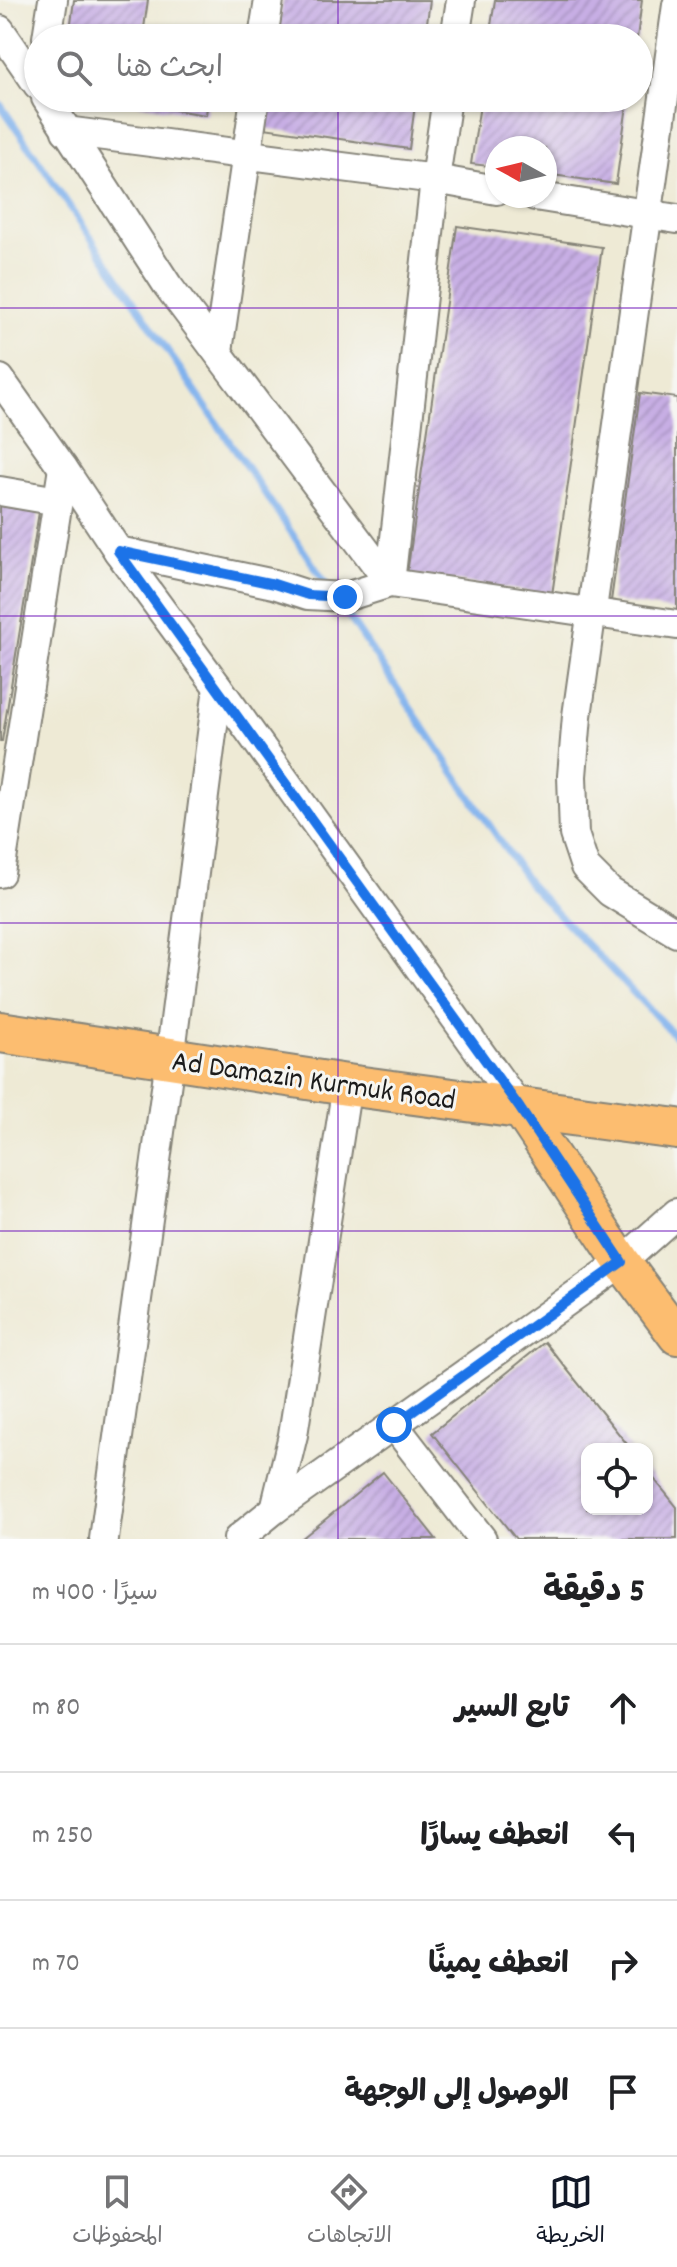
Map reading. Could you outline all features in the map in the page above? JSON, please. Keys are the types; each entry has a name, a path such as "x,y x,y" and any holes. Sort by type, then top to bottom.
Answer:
{"highway":[{"name":"Ad Damazin Kurmuk Road","path":"0,1032 347,1085 677,1129"}],"main road":[{"path":"519,1107 622,1262 677,1336"}],"street":[{"path":"49,24 53,0"},
{"path":"265,24 269,0"},
{"path":"457,24 461,0"},
{"path":"677,5 591,614 572,776 574,834 585,867 610,892 677,933"},
{"path":"0,30 24,65"},
{"path":"54,112 168,286 390,583"},
{"path":"218,351 253,112"},
{"path":"390,583 445,112"},
{"path":"66,131 485,188"},
{"path":"557,200 677,219"},
{"path":"0,379 118,551 519,1107"},
{"path":"0,873 63,468"},
{"path":"0,491 58,501"},
{"path":"118,551 274,584 308,595 345,597 390,583 677,625"},
{"path":"104,1539 218,687"},
{"path":"275,1509 293,1435 347,1085"},
{"path":"238,1539 275,1509 622,1262 677,1213"},
{"path":"394,1425 482,1539"}],"building":[{"path":"74,0 148,0 145,24 71,24"},
{"path":"283,0 430,0 427,24 279,24"},
{"path":"495,0 642,0 639,24 491,24"},
{"path":"266,112 414,112 409,149 264,128"},
{"path":"479,112 626,112 616,184 557,176 557,136 485,136 485,166 471,164"},
{"path":"457,226 602,247 552,595 407,574"},
{"path":"640,393 677,398 677,611 611,601"},
{"path":"0,506 39,512 2,741 0,741"},
{"path":"545,1342 626,1443 581,1443 581,1515 653,1515 653,1477 677,1507 677,1539 516,1539 432,1433"},
{"path":"383,1472 436,1539 301,1539 327,1518"}],"waterway":[{"path":"0,104 329,588"},
{"path":"341,605 530,885 677,1038"}],"route":[{"path":"345,597 308,595 274,584 118,551 519,1107 622,1262 394,1425"}]}
